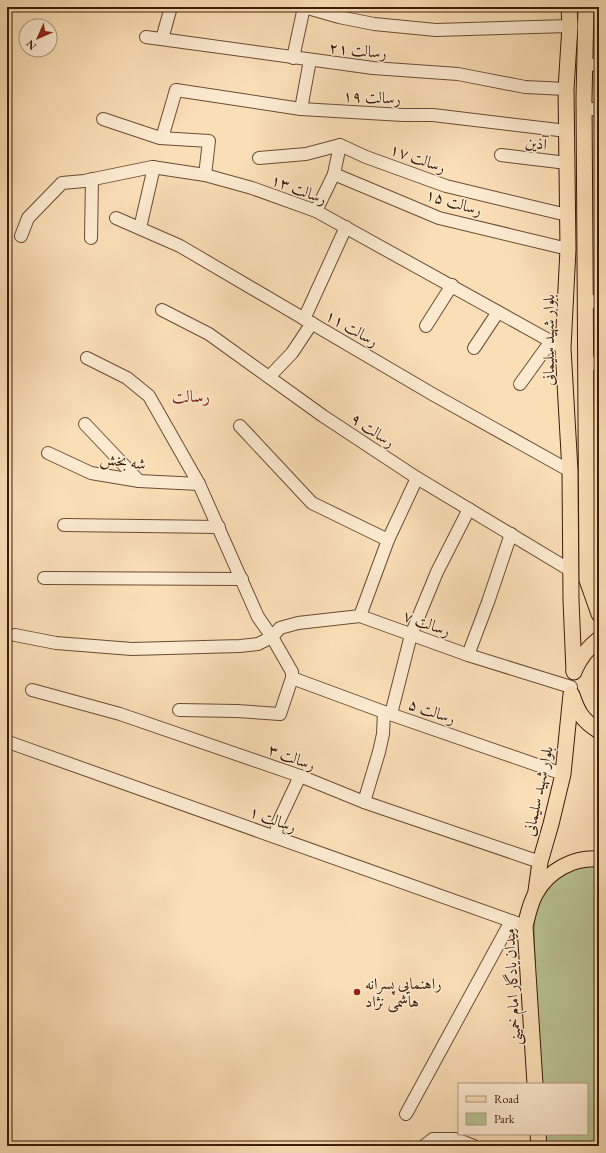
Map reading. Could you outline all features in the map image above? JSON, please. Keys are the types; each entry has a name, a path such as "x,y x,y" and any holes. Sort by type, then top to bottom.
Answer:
{"main road":[{"name":"بلوار شهید سلیمانی","path":"535,894 540,862 563,774 572,684 570,472 557,345 568,249 566,89 570,26 569,7"},
{"path":"586,7 592,64 584,108 592,301 588,580 599,614"},
{"path":"570,26 587,26"},
{"path":"599,639 589,647 580,658 572,684 576,707 582,719 599,731"},
{"name":"میدان یادگار امام خمینی","path":"535,1083 525,926 529,910 535,894 545,879 559,868 575,861 592,858 599,859"},
{"path":"538,1135 539,1146"}],"street":[{"path":"162,39 171,7"},
{"path":"293,58 304,7 341,12 374,24 436,30 570,26"},
{"name":"رسالت ۲۱","path":"146,37 373,68 458,74 525,87 566,89"},
{"path":"300,110 310,60"},
{"name":"رسالت ۱۹","path":"162,138 176,90 300,110 433,115 567,131"},
{"path":"584,108 599,110"},
{"path":"103,119 162,138 209,142 205,175"},
{"path":"259,158 306,154 340,145 334,174 316,211"},
{"name":"رسالت ۱۷","path":"340,145 366,157 446,186 567,215"},
{"name":"آذین","path":"501,154 567,163"},
{"path":"140,228 154,167"},
{"name":"رسالت ۱۳","path":"21,236 28,218 62,183 154,167 205,175 252,188 316,211 557,345"},
{"name":"رسالت ۱۵","path":"334,174 439,218 568,249"},
{"path":"91,238 92,179"},
{"name":"رسالت ۱۱","path":"116,218 180,246 570,472"},
{"path":"269,377 292,353 308,321 346,227"},
{"path":"426,326 452,286"},
{"name":"رسالت ۹","path":"162,310 209,334 323,416 417,478 570,570"},
{"path":"474,348 498,312"},
{"path":"520,384 557,345"},
{"path":"87,358 127,378 150,396 199,484 258,617 272,637 292,672 292,678 280,714 237,711 179,710"},
{"path":"85,424 139,481"},
{"path":"240,426 312,503 388,540"},
{"name":"شه بخش","path":"48,452 91,473 139,481 199,484"},
{"path":"360,616 388,540 417,478"},
{"path":"364,802 382,740 387,713 411,635 437,572 469,509"},
{"path":"64,525 219,527"},
{"path":"468,655 511,534"},
{"path":"44,578 242,579"},
{"name":"رسالت ۷","path":"15,635 56,643 132,649 258,644 272,637 280,628 298,623 360,616 468,655 572,684"},
{"name":"رسالت ۵","path":"292,678 387,713 563,774"},
{"name":"رسالت ۳","path":"32,690 120,714 300,776 364,802 540,862"},
{"name":"رسالت ۱","path":"11,742 525,926"},
{"path":"276,837 277,824 300,776"},
{"path":"406,1114 511,921"},
{"path":"424,1146 433,1139 456,1139 474,1146"}],"green space":[{"path":"599,862 599,1146 545,1146 545,1135 588,1135 588,1083 542,1083 536,993 535,916 543,894 550,884 564,870"}],"place":[{"name":"راهنمایی پسرانه هاشمی نژاد","path":"357,992"}],"district":[{"name":"رسالت","path":"191,396"}]}
